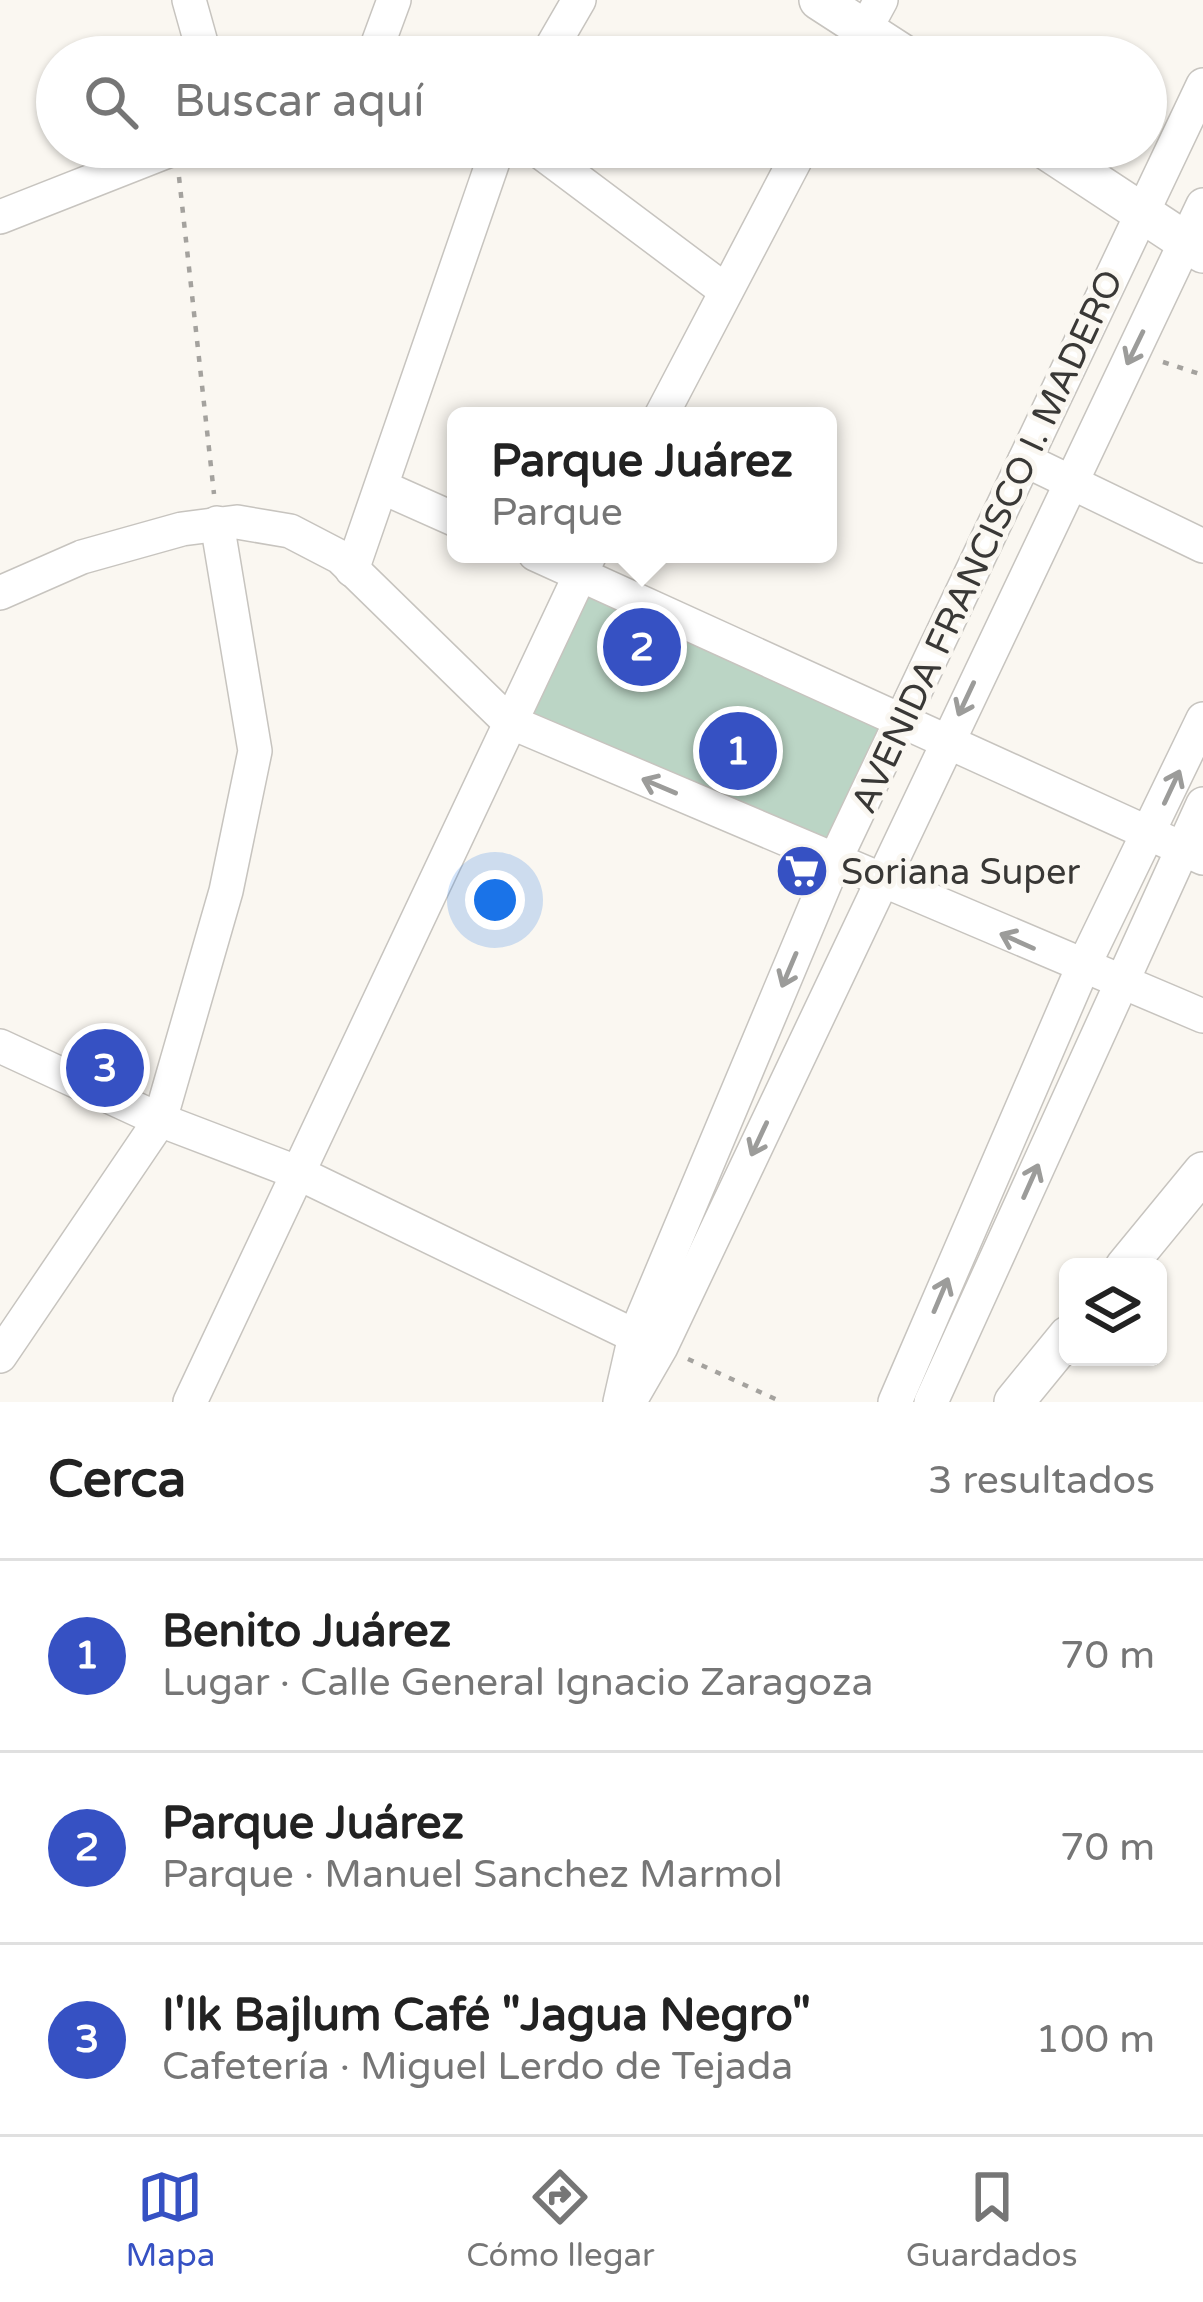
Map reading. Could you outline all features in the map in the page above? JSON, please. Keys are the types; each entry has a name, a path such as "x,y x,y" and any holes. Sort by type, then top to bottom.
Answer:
{"main road":[{"path":"820,0 865,29"},
{"path":"1074,168 1194,248"},
{"path":"1132,1258 1203,1172"},
{"path":"1014,1402 1059,1347"}],"street":[{"path":"189,0 199,36"},
{"path":"381,36 394,0"},
{"path":"558,36 579,0"},
{"name":"AVENIDA FRANCISCO I. MADERO","path":"1167,159 1203,85"},
{"path":"0,217 124,168"},
{"path":"352,569 491,168"},
{"path":"562,168 726,291"},
{"path":"666,407 791,168"},
{"name":"AVENIDA FRANCISCO I. MADERO","path":"625,1402 834,862 1163,168"},
{"name":"AVENIDA FRANCISCO I. MADERO","path":"648,1341 880,881 1132,352 1194,248 1203,205"},
{"path":"1025,460 1203,546"},
{"path":"382,487 447,516"},
{"path":"0,1357 160,1120 214,939 255,770 217,523"},
{"path":"0,593 114,546 217,523 290,531 325,547 352,569 508,721 1082,969 1203,1016"},
{"path":"190,1402 585,564 945,742 1178,847"},
{"path":"895,1402 1082,969 1178,847 1203,719"},
{"path":"931,1402 1178,847 1203,804"},
{"path":"0,1046 160,1120 296,1172 648,1341"}],"path":[{"path":"179,168 217,523"},
{"path":"1132,352 1203,376"},
{"path":"648,1341 782,1402"}],"green space":[{"path":"580,574 902,721 834,862 508,721"}],"place":[{"name":"Parque Juárez","path":"642,647"},
{"name":"Benito Juárez","path":"738,751"},
{"name":"Soriana Super","path":"802,871"},
{"name":"I'Ik Bajlum Café \"Jagua Negro\"","path":"105,1068"}]}
